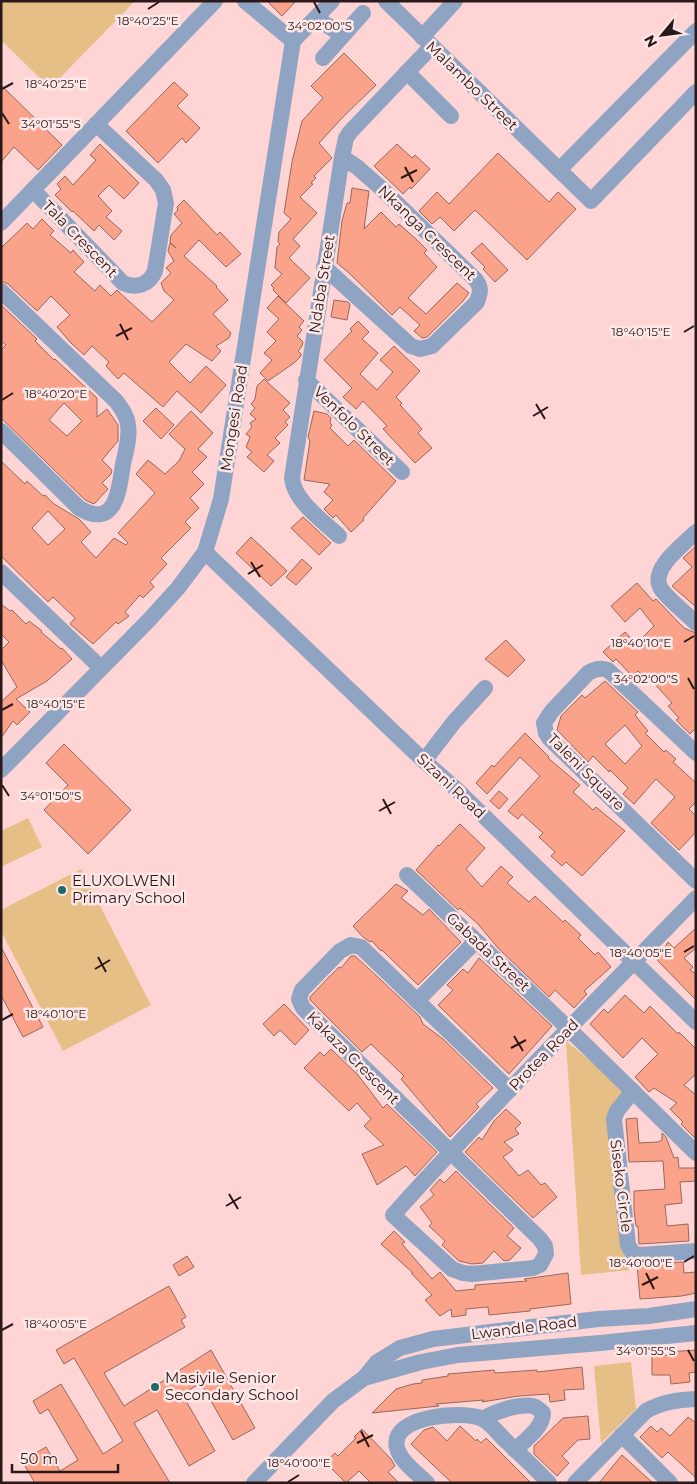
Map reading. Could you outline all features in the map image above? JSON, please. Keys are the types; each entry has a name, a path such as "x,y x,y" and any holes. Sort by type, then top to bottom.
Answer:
{"street":[{"path":"1,223 214,1"},
{"path":"245,1 293,41 332,1"},
{"name":"Malambo Street","path":"386,1 591,201 696,92"},
{"name":"Ndaba Street","path":"340,536 299,499 292,485 292,478 306,380 346,138 350,131 407,72 455,1"},
{"path":"323,58 363,13"},
{"path":"316,18 342,35"},
{"path":"559,170 696,30"},
{"name":"Mongesi Road","path":"1,770 155,614 178,588 205,552 221,499 293,41"},
{"path":"407,72 451,116"},
{"name":"Tala Crescent","path":"33,190 122,283 137,286 150,280 155,271 166,203 163,190 156,180 96,124"},
{"name":"Nkanga Crescent","path":"324,267 411,346 420,350 432,346 477,302 480,292 476,280 381,188 357,167 342,157"},
{"path":"1,291 116,401 125,413 128,424 128,439 114,505 106,512 98,515 89,514 79,508 1,431"},
{"name":"Venfolo Street","path":"306,380 402,472"},
{"path":"696,532 662,566 657,577 661,589 696,623"},
{"name":"Sizani Road","path":"205,552 424,761 456,789 696,1022"},
{"path":"1,572 101,668"},
{"name":"Taleni Square","path":"696,753 608,670 603,668 592,670 588,673 552,711 544,723 546,734 549,738 696,881"},
{"path":"424,761 454,722 485,688"},
{"name":"Gabada Street","path":"407,875 569,1029"},
{"name":"Protea Road","path":"449,1153 540,1239 545,1246 546,1254 540,1265 533,1268 472,1274 463,1273 452,1269 393,1214 449,1153 696,898"},
{"path":"418,1001 476,941"},
{"name":"Kakaza Crescent","path":"449,1153 303,1008 299,999 302,990 340,951 351,945 361,946 510,1090"},
{"path":"569,1029 696,1153"},
{"name":"Siseko Circle","path":"633,1091 614,1119 628,1245 633,1253 641,1256 696,1251"},
{"name":"Lwandle Road","path":"254,1483 333,1401 364,1378 377,1362 400,1348 433,1339 598,1319 649,1316 696,1309"},
{"name":"Lwandle Road","path":"364,1378 421,1362 458,1355 696,1333"},
{"path":"575,1483 646,1411 669,1401 696,1399"},
{"path":"482,1419 499,1410 533,1406 539,1408 543,1413 540,1425 515,1450"},
{"path":"427,1483 403,1459 396,1440 406,1427 417,1421 458,1415 482,1419 549,1483"},
{"path":"622,1435 670,1483"}],"shaded area":[{"path":"1,1 135,1 50,88 1,40"},
{"path":"28,818 42,847 1,867 1,831"},
{"path":"81,869 151,1005 63,1051 1,931 1,910"},
{"path":"566,1041 625,1089 609,1120 629,1270 581,1275"},
{"path":"631,1362 636,1409 601,1443 594,1366"}],"building":[{"path":"267,1 296,1 282,16"},
{"path":"344,53 376,85 319,143 332,158 314,176 316,178 311,183 313,184 300,197 317,213 293,239 300,246 289,258 310,278 286,303 273,290 274,288 271,285 282,274 275,268 277,247 280,244 278,242 279,232 291,219 284,213 292,162 302,121 323,98 311,86"},
{"path":"174,82 188,95 177,106 200,128 186,143 182,138 158,163 126,131"},
{"path":"1,85 62,145 38,170 14,147 1,162"},
{"path":"100,144 139,183 124,199 109,185 98,196 112,211 106,217 122,231 114,240 99,225 94,231 55,195 61,189 57,184 65,176 73,185 96,160 90,155"},
{"path":"397,144 412,158 415,155 430,169 411,189 410,187 403,194 374,166"},
{"path":"498,153 549,202 558,192 576,209 527,260 475,210 454,231 440,217 432,224 419,211 437,192 449,204"},
{"path":"352,188 369,191 364,229 381,212 396,227 399,224 417,240 427,250 424,253 437,267 408,298 426,314 457,283 469,293 427,337 422,338 414,331 420,325 400,307 392,315 337,263 342,221 347,203 350,203"},
{"path":"184,200 217,235 220,232 241,254 226,267 199,240 184,256 217,286 228,300 213,314 231,333 229,338 216,346 221,351 212,361 186,344 169,362 190,383 206,366 226,385 201,413 177,391 163,407 124,373 118,379 106,366 109,362 92,346 84,355 57,327 70,315 51,296 37,311 8,284 1,281 1,248 27,223 33,229 42,219 54,231 50,235 71,253 73,250 84,262 74,272 95,291 100,285 111,296 117,290 152,322 174,300 164,291 161,283 171,273 166,268 174,261 168,251 170,243 176,248 170,242 171,235 182,223 174,214 178,210 177,207"},
{"path":"482,243 508,270 495,282 483,269 485,267 471,253"},
{"path":"278,296 304,321 299,327 302,330 297,336 303,342 298,351 301,356 268,381 260,373 272,360 264,353 276,341 267,332 279,319 267,308"},
{"path":"334,300 350,304 347,320 331,317"},
{"path":"1,305 37,339 35,341 54,360 97,398 97,417 107,409 118,425 118,441 102,460 112,470 111,474 102,483 108,489 94,504 85,500 1,418 1,350 6,345 1,341","holes":["64,403 82,421 67,436 49,420"]},
{"path":"358,321 369,332 362,339 378,353 360,374 377,390 393,372 380,360 394,346 420,371 396,397 402,403 400,405 422,429 418,433 432,448 415,463 383,429 387,426 363,401 356,409 343,397 352,388 324,360 352,331 350,329"},
{"path":"264,379 290,403 283,410 290,417 285,422 288,425 275,438 280,443 267,455 274,461 264,472 247,457 252,452 246,447 250,437 246,434 252,427 250,423 256,419 250,414 255,408 251,404 255,399 257,386"},
{"path":"156,408 174,425 161,439 143,421"},
{"path":"191,411 213,433 198,449 207,457 192,472 204,484 190,498 199,508 185,522 191,528 161,558 167,564 150,582 154,587 143,598 140,595 125,612 129,616 118,624 116,622 93,644 70,624 75,618 53,597 48,602 1,556 1,461 25,484 27,481 43,496 45,495 54,504 79,519 91,532 81,542 96,558 114,538 126,545 128,543 118,533 155,493 136,474 148,460 165,474 179,461 185,449 169,434","holes":["48,511 65,529 48,545 32,528"]},
{"path":"314,411 327,414 331,418 330,423 332,425 330,428 348,446 354,440 396,481 363,518 364,520 351,532 336,515 333,518 324,509 333,500 324,492 330,484 304,480 310,441 308,437"},
{"path":"303,517 331,543 319,555 291,528"},
{"path":"251,537 287,571 271,586 236,553"},
{"path":"696,546 696,607 672,586 692,567 683,558"},
{"path":"302,559 312,568 296,585 286,577"},
{"path":"637,583 653,601 656,599 684,628 696,633 696,728 690,734 676,720 679,718 668,706 672,703 652,681 649,683 638,671 632,676 616,659 613,662 603,652 625,632 636,644 654,626 640,608 625,622 611,606"},
{"path":"1,604 10,611 12,610 26,624 29,621 42,631 72,659 47,681 16,699 30,712 17,725 13,721 1,738 1,702 17,687 1,660 1,650 9,642 1,634"},
{"path":"506,640 525,660 508,677 485,659"},
{"path":"605,681 638,712 635,715 648,731 645,733 664,752 666,750 676,759 673,762 696,783 696,802 689,809 696,816 696,832 679,850 651,823 675,797 656,779 634,804 623,794 628,788 610,770 609,772 593,756 588,762 557,730 561,716 582,695 585,698","holes":["625,725 642,746 625,764 605,744"]},
{"path":"525,733 548,758 580,785 573,792 593,810 596,807 625,831 582,876 566,862 562,866 551,856 555,852 539,837 543,833 522,814 518,819 508,811 540,776 520,757 487,794 476,783 492,765 494,767"},
{"path":"64,744 131,810 88,854 44,810 68,785 46,763"},
{"path":"499,791 508,799 499,809 490,801"},
{"path":"460,824 485,848 466,869 482,887 501,866 513,877 507,883 529,902 535,896 563,922 565,920 581,935 578,938 595,955 598,952 611,967 584,991 587,994 574,1008 555,990 549,997 498,948 478,924 460,908 458,910 416,870"},
{"path":"396,884 408,891 401,898 423,915 429,909 461,942 418,985 382,950 372,941 370,942 363,937 353,926"},
{"path":"696,928 696,948 684,958 693,967 690,970 696,974 696,1000 657,960 668,942 674,948"},
{"path":"1,947 43,1027 23,1037 1,995"},
{"path":"351,956 355,956 381,980 420,1017 423,1024 443,1039 493,1088 476,1104 479,1107 450,1137 401,1079 404,1076 371,1044 362,1052 310,1000 310,997"},
{"path":"479,958 552,1026 509,1074 438,1005 453,990 447,985 463,969 468,973"},
{"path":"625,995 644,1013 650,1006 696,1049 696,1074 684,1085 696,1095 696,1139 681,1124 683,1122 670,1109 677,1103 654,1088 649,1092 635,1077 658,1054 642,1038 623,1058 590,1024 604,1009 608,1013"},
{"path":"284,1004 309,1030 295,1045 280,1030 274,1036 263,1024"},
{"path":"331,1049 358,1075 383,1108 387,1104 437,1152 415,1176 406,1166 377,1185 362,1154 384,1145 364,1126 371,1119 357,1103 349,1111 304,1068 320,1052 324,1056"},
{"path":"506,1109 521,1123 515,1129 519,1134 504,1142 513,1150 503,1157 519,1176 528,1170 541,1185 545,1183 557,1197 533,1218 465,1152 479,1137 482,1140 494,1121"},
{"path":"637,1118 639,1143 658,1142 662,1140 662,1133 666,1137 674,1158 678,1157 679,1168 696,1168 696,1181 680,1182 682,1203 665,1205 667,1226 688,1224 689,1241 639,1244 638,1226 636,1226 634,1210 634,1191 665,1189 663,1161 629,1162 626,1119"},
{"path":"456,1171 514,1228 507,1236 521,1248 510,1260 504,1261 494,1251 483,1263 472,1264 459,1261 442,1245 445,1241 429,1226 432,1223 420,1207 434,1195 430,1190 440,1179 444,1183"},
{"path":"394,1231 405,1242 402,1244 432,1279 440,1272 456,1291 475,1289 475,1285 527,1281 524,1279 568,1273 571,1304 489,1315 488,1307 466,1309 466,1315 452,1317 451,1309 440,1316 425,1300 432,1295 412,1272 381,1244"},
{"path":"187,1256 194,1267 179,1276 173,1265"},
{"path":"683,1262 684,1273 696,1272 696,1293 640,1299 637,1264"},
{"path":"169,1286 186,1317 181,1320 185,1327 104,1373 124,1406 211,1350 255,1428 233,1440 201,1383 182,1394 215,1451 189,1466 157,1410 134,1423 170,1483 35,1483 22,1461 46,1447 60,1471 78,1460 48,1409 40,1414 33,1401 61,1384 103,1454 123,1441 74,1358 64,1364 56,1350"},
{"path":"696,1350 696,1372 689,1373 690,1382 671,1384 670,1375 652,1375 652,1355 668,1355 668,1352"},
{"path":"582,1367 584,1389 564,1390 565,1400 550,1402 549,1394 519,1396 482,1402 484,1400 436,1404 439,1406 372,1413 396,1389 422,1383 422,1380 448,1376 448,1374 494,1370 495,1373 537,1370 537,1372"},
{"path":"588,1416 590,1439 578,1440 562,1456 569,1463 557,1476 534,1454 534,1446 563,1418"},
{"path":"688,1417 696,1423 696,1478 668,1452 662,1458 640,1437 651,1426 657,1432 661,1428 670,1436"},
{"path":"460,1426 476,1441 477,1439 481,1443 486,1438 531,1483 452,1483 411,1444 424,1430 433,1427 447,1441"},
{"path":"362,1429 391,1459 395,1466 388,1472 399,1483 371,1483 359,1471 346,1483 325,1462 335,1453 338,1456"},
{"path":"622,1455 653,1483 599,1483"}],"place":[{"name":"ELUXOLWENI Primary School","path":"62,890"},
{"name":"Masiyile Senior Secondary School","path":"155,1387"}]}
